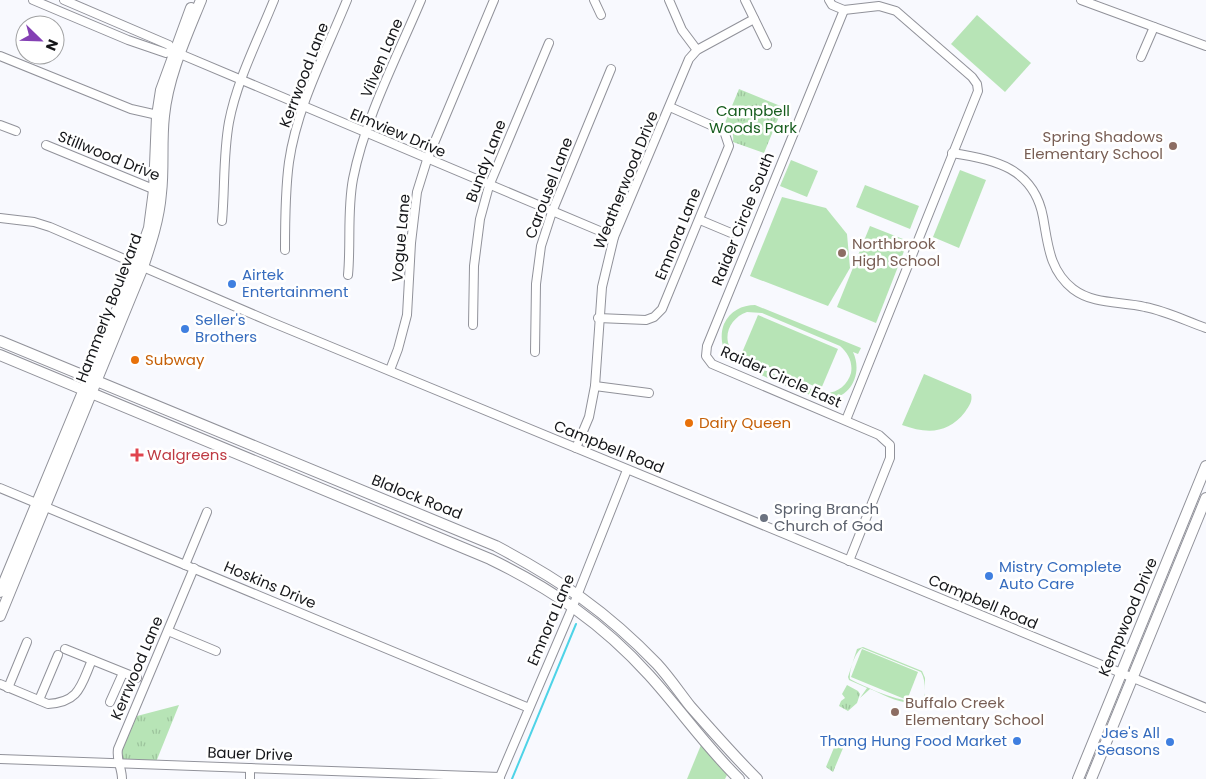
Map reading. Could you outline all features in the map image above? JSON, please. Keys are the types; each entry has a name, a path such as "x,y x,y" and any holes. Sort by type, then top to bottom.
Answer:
{"main road":[{"name":"Hammerly Boulevard","path":"0,616 2,603 41,504 156,229 160,116 176,53 194,0"},
{"name":"Hammerly Boulevard","path":"176,53 201,0"},
{"name":"Blalock Road","path":"0,341 458,530 520,558 578,593 620,628 658,666 690,705 757,779"},
{"name":"Blalock Road","path":"0,356 452,542 535,581 573,606 613,639 649,675 739,779"},
{"path":"164,424 171,413"},
{"path":"281,471 287,460"},
{"name":"Kempwood Drive","path":"1078,779 1206,466"},
{"path":"370,508 375,496"},
{"name":"Kempwood Drive","path":"1091,779 1206,498"},
{"name":"Hammerly Boulevard","path":"0,592 41,504"},
{"path":"452,542 458,530"},
{"path":"1179,533 1189,538"},
{"path":"1154,593 1166,594"},
{"path":"1093,743 1104,746"}],"street":[{"name":"Elmview Drive","path":"33,0 128,40 166,52 176,53 240,82 614,237"},
{"name":"Elmview Drive","path":"64,0 169,45 176,53"},
{"path":"222,221 225,146 232,109 240,82 274,0"},
{"name":"Kerrwood Lane","path":"285,250 289,161 304,107 348,0"},
{"name":"Vilven Lane","path":"348,275 350,199 357,161 366,133 421,0"},
{"name":"Vogue Lane","path":"390,370 401,340 407,315 413,221 417,192 428,160 494,0"},
{"path":"594,0 601,16"},
{"path":"668,0 682,30 697,50 754,19"},
{"path":"745,0 767,44"},
{"path":"829,0 832,5 844,10 879,6 896,11 922,31 978,84 978,91 846,420"},
{"path":"1081,0 1206,46"},
{"name":"Raider Circle South","path":"706,356 707,346 749,239 844,10"},
{"path":"1141,57 1154,27"},
{"name":"Bundy Lane","path":"473,325 474,266 480,219 489,186 548,43"},
{"name":"Weatherwood Drive","path":"576,448 589,417 595,386 598,318 602,287 614,237 689,59 697,50"},
{"path":"0,56 131,109 160,116"},
{"name":"Carousel Lane","path":"535,352 536,284 541,246 552,212 611,69"},
{"name":"Emnora Lane","path":"598,318 646,320 654,317 662,309 729,146 724,131 670,107"},
{"path":"0,125 16,131"},
{"name":"Stillwood Drive","path":"46,145 158,191"},
{"path":"952,153 987,158 1005,165 1022,177 1038,200 1052,261 1063,280 1074,290 1092,299 1151,308 1206,328"},
{"name":"Campbell Road","path":"0,218 34,222 50,227 627,470 1206,708"},
{"path":"700,220 731,233"},
{"name":"Raider Circle East","path":"706,356 712,364 879,435 890,445 890,458 849,561"},
{"path":"595,386 649,393"},
{"name":"Emnora Lane","path":"499,778 573,606 627,470"},
{"name":"Hoskins Drive","path":"0,488 529,708"},
{"path":"185,565 207,512"},
{"name":"Kerrwood Lane","path":"122,779 120,763 116,758 118,749 194,568"},
{"path":"168,631 216,651"},
{"path":"8,688 27,642"},
{"path":"65,649 137,678"},
{"path":"39,700 58,655"},
{"path":"0,684 48,704 70,699 78,693 92,660"},
{"path":"110,702 123,673"},
{"name":"Bauer Drive","path":"0,759 250,768 370,775 499,778"},
{"path":"250,768 250,779"}],"green space":[{"path":"977,15 1031,63 1005,92 951,44"},
{"name":"Campbell Woods Park","path":"739,89 783,107 764,153 733,142 732,132 724,125"},
{"path":"791,160 818,171 807,197 780,186"},
{"path":"960,170 986,180 959,248 933,237"},
{"path":"865,185 919,206 910,229 856,207"},
{"path":"782,197 826,208 847,234 850,268 828,306 750,276"},
{"path":"870,226 908,241 876,323 837,307"},
{"path":"750,305 755,305 861,348 858,354 853,352 857,368 853,383 848,390 835,398 818,398 759,374 728,356 722,340 724,324 733,312","holes":["747,312 762,313 840,346 851,361 850,377 845,384 838,390 830,393 820,392 764,370 735,354 730,348 727,336 731,324 735,319"]},
{"path":"758,315 838,349 821,389 741,355"},
{"path":"924,374 971,394 969,406 952,425 928,431 902,425"},
{"path":"863,647 922,671 925,678 925,697 919,701 905,702 870,689 860,698 867,688 849,680 848,677 857,649"},
{"path":"862,649 918,672 907,700 851,677"},
{"path":"847,685 860,694 857,703 848,711 839,706 845,698 842,694"},
{"path":"179,705 156,762 122,760 119,757 137,716"},
{"path":"838,738 846,741 833,772 826,767"},
{"path":"701,745 727,775 725,779 687,779"}],"waterway":[{"path":"512,779 576,624"}],"place":[{"name":"Spring Shadows Elementary School","path":"1173,146"},
{"name":"Northbrook High School","path":"842,253"},
{"name":"Airtek Entertainment","path":"232,284"},
{"name":"Seller's Brothers","path":"185,329"},
{"name":"Subway","path":"135,360"},
{"name":"Dairy Queen","path":"689,423"},
{"name":"Walgreens","path":"137,455"},
{"name":"Spring Branch Church of God","path":"764,518"},
{"name":"Mistry Complete Auto Care","path":"989,576"},
{"name":"Buffalo Creek Elementary School","path":"895,712"},
{"name":"Thang Hung Food Market","path":"1017,741"},
{"name":"Jae's All Seasons","path":"1170,742"}]}
